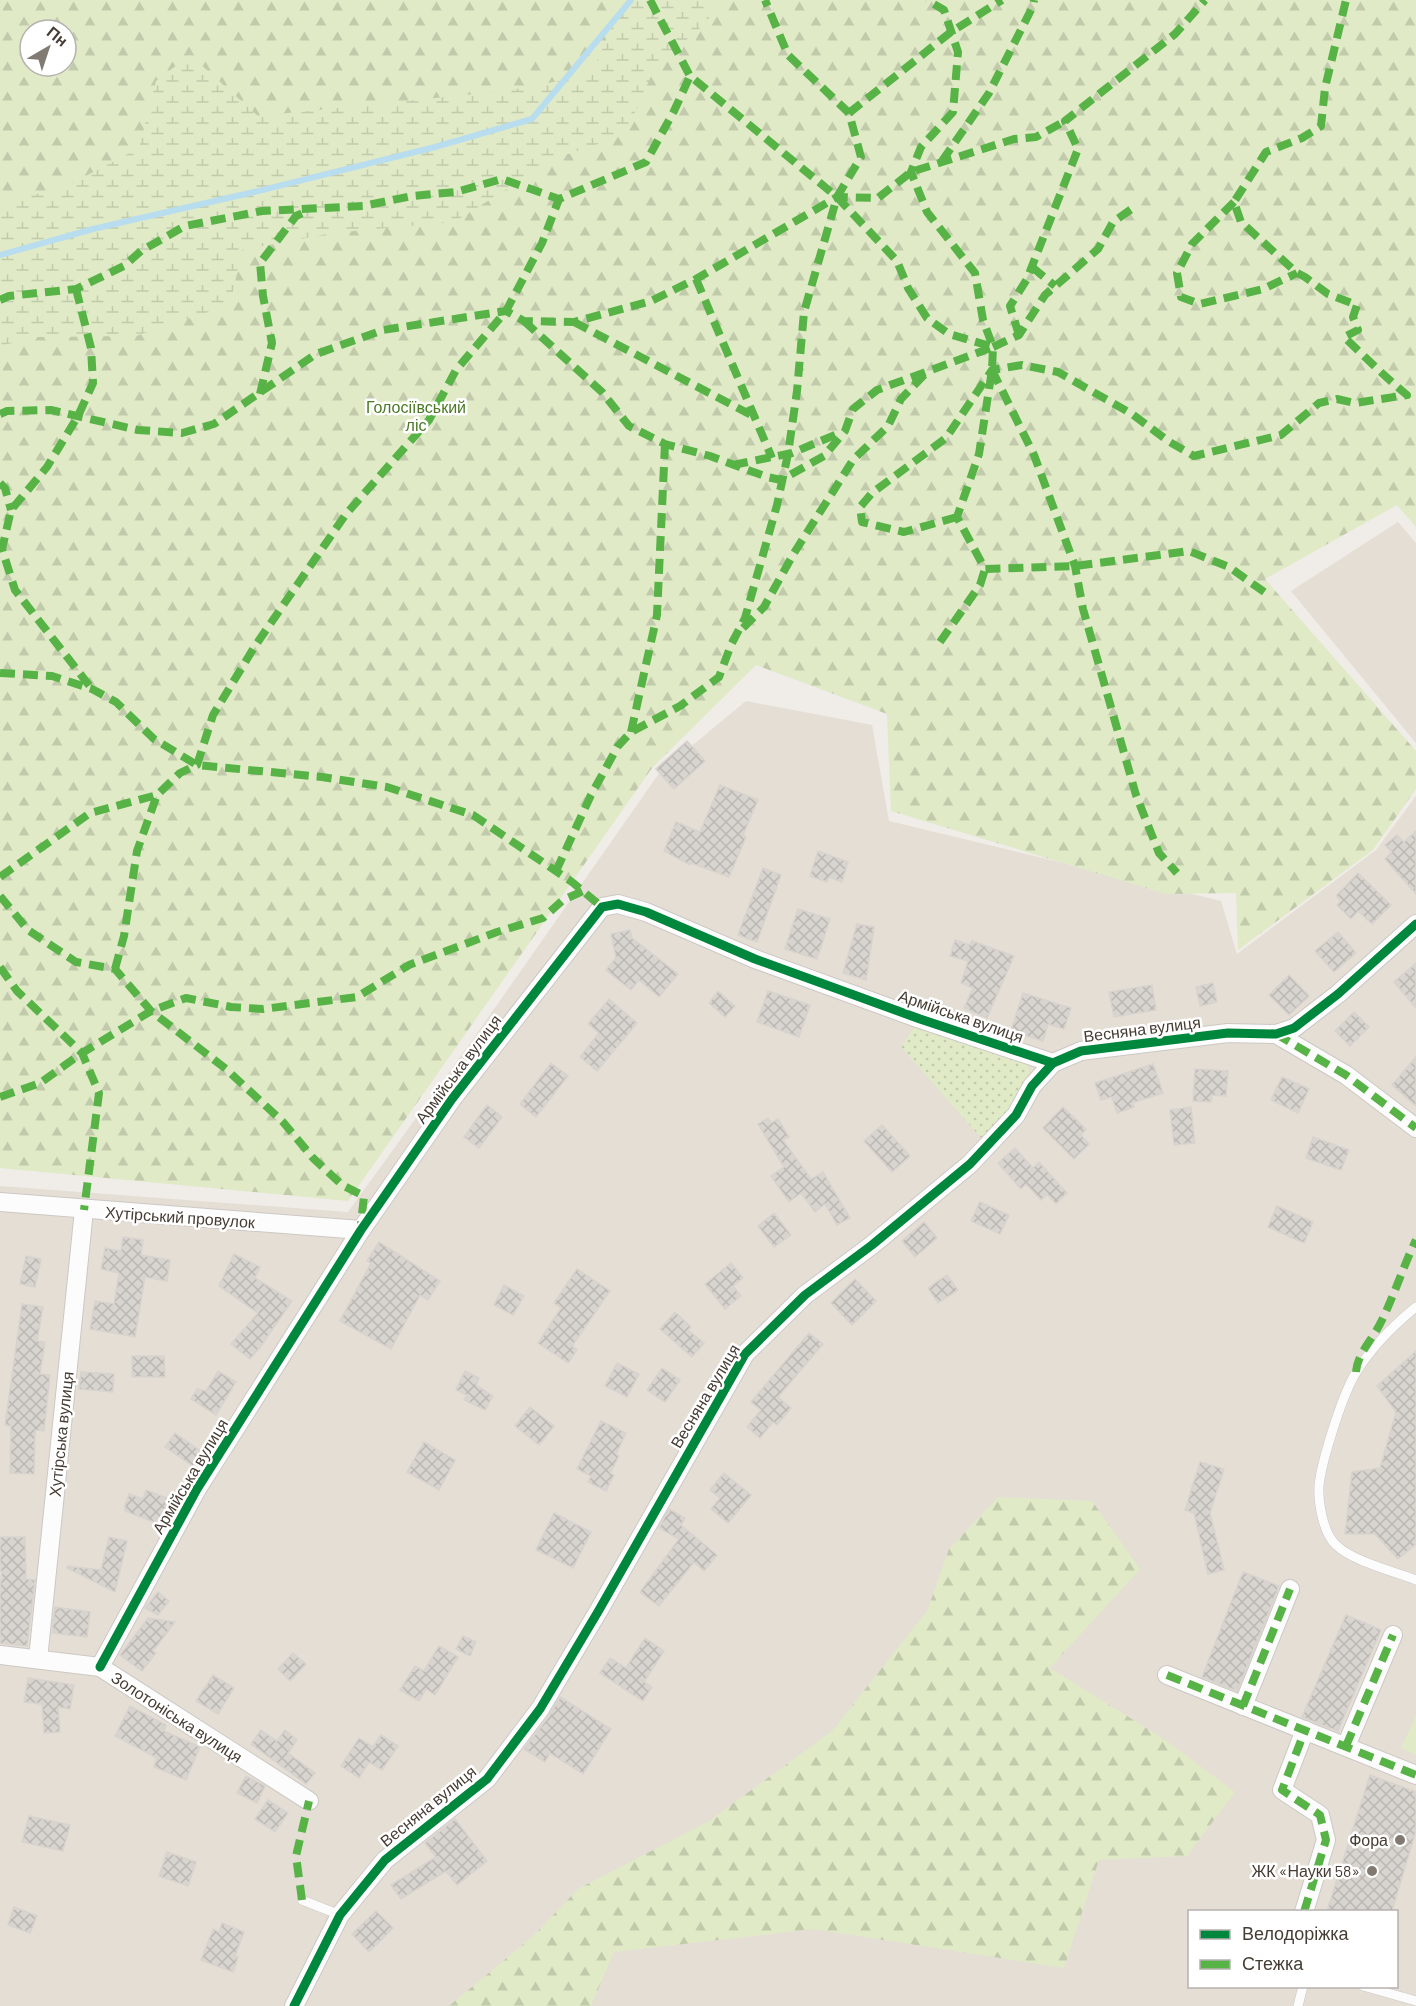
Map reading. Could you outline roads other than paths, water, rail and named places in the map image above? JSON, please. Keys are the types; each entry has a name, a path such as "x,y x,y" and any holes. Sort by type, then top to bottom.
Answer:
{"street":[{"name":"Армійська вулиця","path":"100,1667 197,1489 361,1230 452,1099 602,906 618,904 646,912 754,959 920,1019 1053,1063"},
{"name":"Весняна вулиця","path":"294,2006 340,1915 385,1860 487,1779 540,1709 745,1354 805,1295 872,1245 970,1164 1016,1115 1032,1086 1053,1063 1081,1051 1228,1033 1276,1034 1294,1028 1338,994 1416,924"},
{"path":"1276,1034 1346,1075 1416,1128"},
{"name":"Хутірський провулок","path":"0,1202 361,1230"},
{"name":"Хутірська вулиця","path":"38,1659 84,1210"},
{"path":"1244,1706 1290,1589"},
{"path":"1346,1746 1393,1635"},
{"name":"Золотоніська вулиця","path":"0,1655 100,1667 309,1801"},
{"path":"1167,1675 1416,1775"},
{"path":"1304,1910 1326,1840 1320,1815 1282,1790 1305,1730"}],"lane":[{"path":"1416,1308 1383,1338 1356,1372 1325,1455 1319,1486 1323,1525 1335,1545 1352,1556 1416,1580"},
{"path":"302,1900 340,1915"},
{"path":"1298,2006 1302,1988"},
{"path":"1370,1988 1416,2001"}],"waterway":[{"path":"0,255 93,229 435,147 532,119 631,0"}],"place":[{"name":"Фора","path":"1400,1840"},
{"name":"ЖК «Науки 58»","path":"1372,1871"}],"park label":[{"name":"Голосіївський ліс","path":"416,416"}]}
